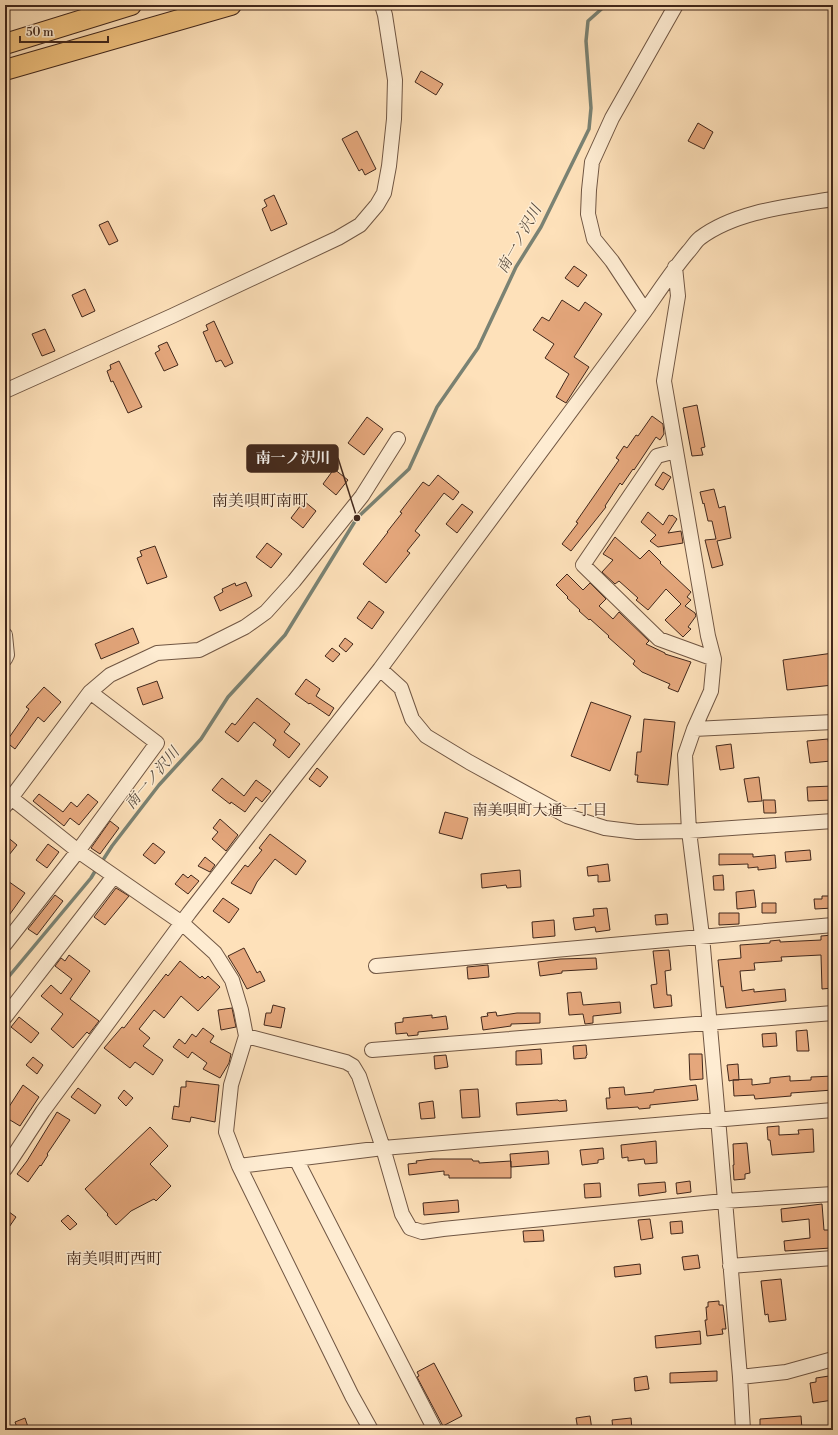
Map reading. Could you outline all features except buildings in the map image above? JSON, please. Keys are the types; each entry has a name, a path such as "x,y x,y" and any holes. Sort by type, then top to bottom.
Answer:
{"highway":[{"path":"5,44 131,5"},
{"path":"5,70 231,5"}],"street":[{"path":"645,311 612,261 594,239 588,214 589,190 592,162 612,118 676,5"},
{"path":"5,391 172,316 324,245 360,225 377,205 384,193 389,166 394,119 395,80 384,10"},
{"path":"5,1169 43,1111 182,924 286,788 380,669 645,311 675,267 700,239 720,227 746,215 833,199"},
{"path":"675,267 678,296 664,381 708,636 714,659 711,691 694,729 685,755 690,831 702,936 740,1377 742,1430"},
{"path":"371,1430 352,1396 239,1166 226,1132 231,1085 246,1036 241,1010 232,980 215,953 182,924 7,799 90,692 110,675 157,653 199,650 245,627 266,612 294,581 362,496 398,438"},
{"path":"676,452 657,456 582,566 658,639 714,659"},
{"path":"5,635 7,655 5,659"},
{"path":"380,669 401,688 412,719 426,736 469,762 567,816 605,828 637,832 690,831 833,821"},
{"path":"5,944 78,851 157,743 90,692"},
{"path":"694,729 833,722"},
{"path":"5,1017 111,873"},
{"path":"376,966 833,925"},
{"path":"372,1050 833,1013"},
{"path":"246,1036 346,1062 354,1066 359,1076 383,1148 402,1214 410,1228 422,1232 724,1201 833,1194"},
{"path":"239,1166 383,1148 718,1118 833,1110"},
{"path":"296,1159 435,1430"},
{"path":"730,1266 833,1258"},
{"path":"740,1377 786,1372 833,1359"}],"waterway":[{"name":"南一ノ沢川","path":"101,863 112,846 159,785 201,739 228,697 285,635 357,518 409,469 437,407 478,348 516,267 541,227 589,129 591,108 586,41 588,21 606,5"},
{"name":"南一ノ沢川","path":"5,981 91,878 97,868"}],"place":[{"name":"南一ノ沢川","path":"357,518"}],"district":[{"name":"南美唄町南町","path":"260,500"},
{"name":"南美唄町大通一丁目","path":"540,810"},
{"name":"南美唄町西町","path":"114,1258"}]}
